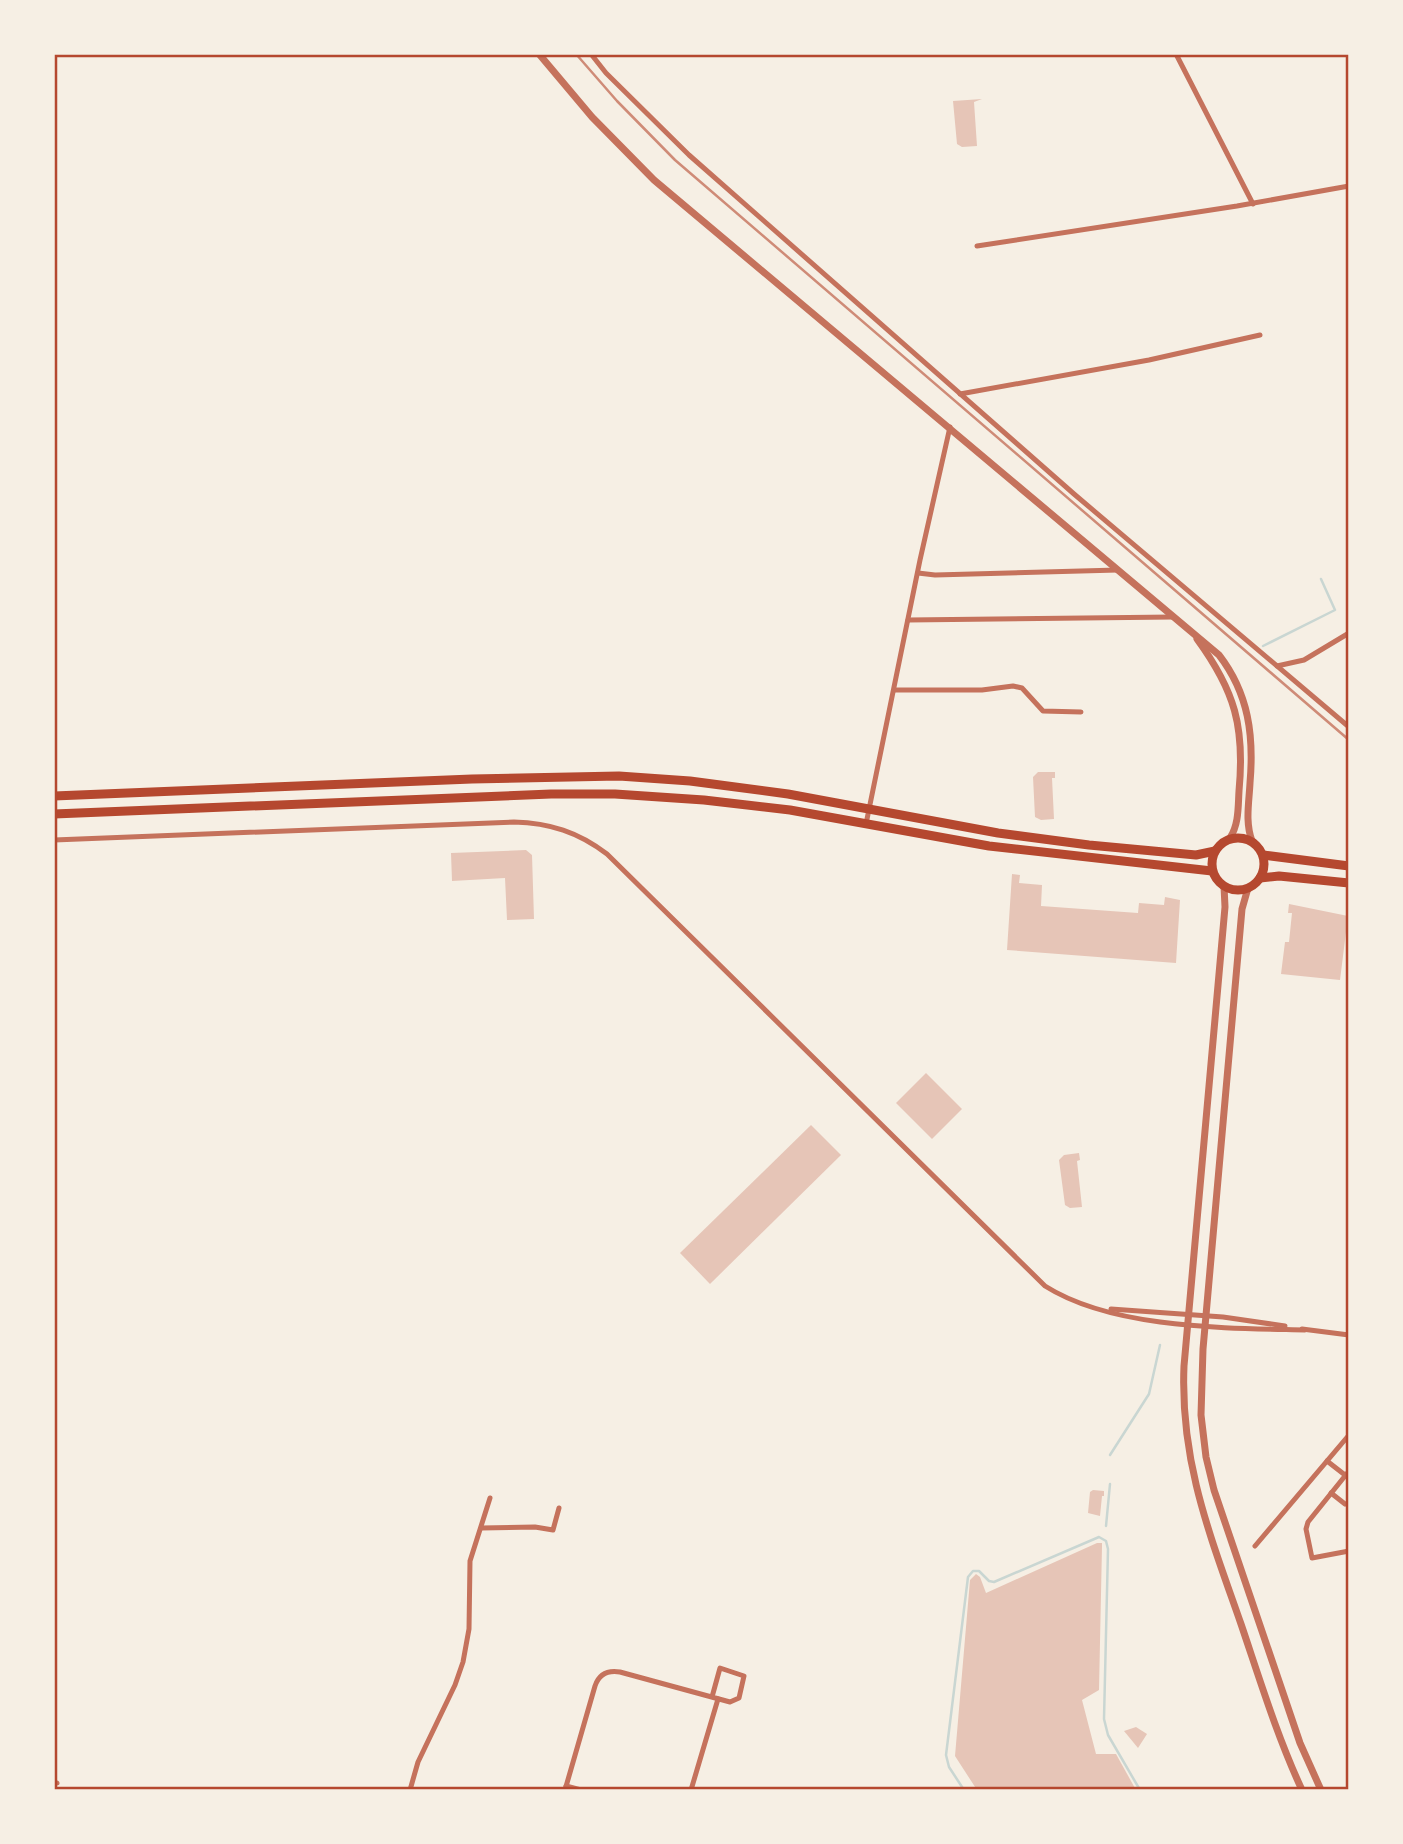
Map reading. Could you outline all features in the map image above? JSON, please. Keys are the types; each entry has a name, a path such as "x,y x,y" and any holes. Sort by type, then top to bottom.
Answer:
{"main road":[{"path":"54,796 472,779 619,776 719,784 998,833 1089,845 1196,855 1215,851"},
{"path":"54,814 587,794 704,800 790,810 989,846 1212,871"},
{"path":"1230,838 1252,841 1263,855 1260,878 1248,888 1232,889 1224,886 1212,871 1215,851 1230,838"},
{"path":"1263,855 1349,866"},
{"path":"1260,878 1279,876 1349,883"}],"street":[{"path":"539,54 592,117 654,180 1219,655 1232,673 1245,703 1251,729 1247,823 1252,841"},
{"path":"591,54 606,73 689,155 1094,512 1349,727"},
{"path":"1176,54 1253,204"},
{"path":"977,246 1253,204 1349,186"},
{"path":"960,394 1149,360 1260,335"},
{"path":"866,824 950,427"},
{"path":"918,573 935,575 1118,570"},
{"path":"908,620 1173,617"},
{"path":"1190,630 1221,676 1235,706 1240,730 1242,762 1238,807 1236,824 1230,838"},
{"path":"1277,666 1304,660 1349,633"},
{"path":"895,690 982,690 1013,686 1022,688 1043,711 1081,712"},
{"path":"54,840 514,822 539,823 564,829 595,845 625,872 1034,1277 1066,1299 1097,1308 1188,1325 1305,1329"},
{"path":"1224,886 1226,907 1188,1325 1184,1404 1187,1444 1195,1488 1270,1712 1302,1790"},
{"path":"1248,888 1242,909 1205,1327 1201,1403 1204,1443 1211,1480 1300,1743 1321,1790"},
{"path":"1097,1308 1206,1315 1349,1335"},
{"path":"1255,1546 1349,1435"},
{"path":"1327,1461 1347,1473 1308,1522 1307,1533 1312,1558 1349,1551"},
{"path":"1331,1493 1345,1504"},
{"path":"410,1790 418,1762 455,1685 463,1662 470,1622 470,1562 490,1498"},
{"path":"481,1528 536,1527 553,1530 559,1508"},
{"path":"581,1790 566,1788 595,1686 599,1678 606,1673 620,1672 715,1698 736,1702 744,1676 720,1668 715,1698 691,1790"}],"building":[{"path":"982,99 974,102 977,146 962,147 957,144 953,101"},
{"path":"1038,772 1055,772 1055,778 1052,778 1054,819 1041,820 1035,817 1033,777"},
{"path":"526,850 532,855 534,919 507,920 505,878 452,881 451,853"},
{"path":"1012,874 1020,875 1019,883 1042,885 1041,906 1138,913 1139,903 1164,905 1165,897 1180,900 1176,963 1007,950"},
{"path":"1289,904 1348,916 1340,980 1281,974 1285,942 1289,942 1292,913 1288,913"},
{"path":"926,1073 962,1109 932,1139 896,1103"},
{"path":"811,1125 841,1155 710,1284 680,1253"},
{"path":"1079,1153 1080,1160 1077,1161 1082,1207 1070,1208 1065,1205 1059,1160 1064,1155"},
{"path":"1104,1491 1100,1516 1088,1513 1090,1492"},
{"path":"1102,1543 1099,1690 1082,1700 1096,1754 1116,1754 1136,1790 977,1790 955,1756 970,1580 976,1574 980,1577 986,1593"},
{"path":"1136,1727 1147,1734 1138,1748 1124,1731"}],"waterway":[{"path":"1263,646 1335,610 1321,579"},
{"path":"1110,1455 1149,1394 1160,1345"},
{"path":"1106,1526 1110,1484"},
{"path":"964,1790 949,1767 946,1755 968,1577 973,1571 979,1571 989,1581 994,1582 1099,1537 1106,1541 1108,1549 1104,1719 1108,1735 1140,1790"}],"railway":[{"path":"576,54 617,101 675,160 1349,740"}]}
